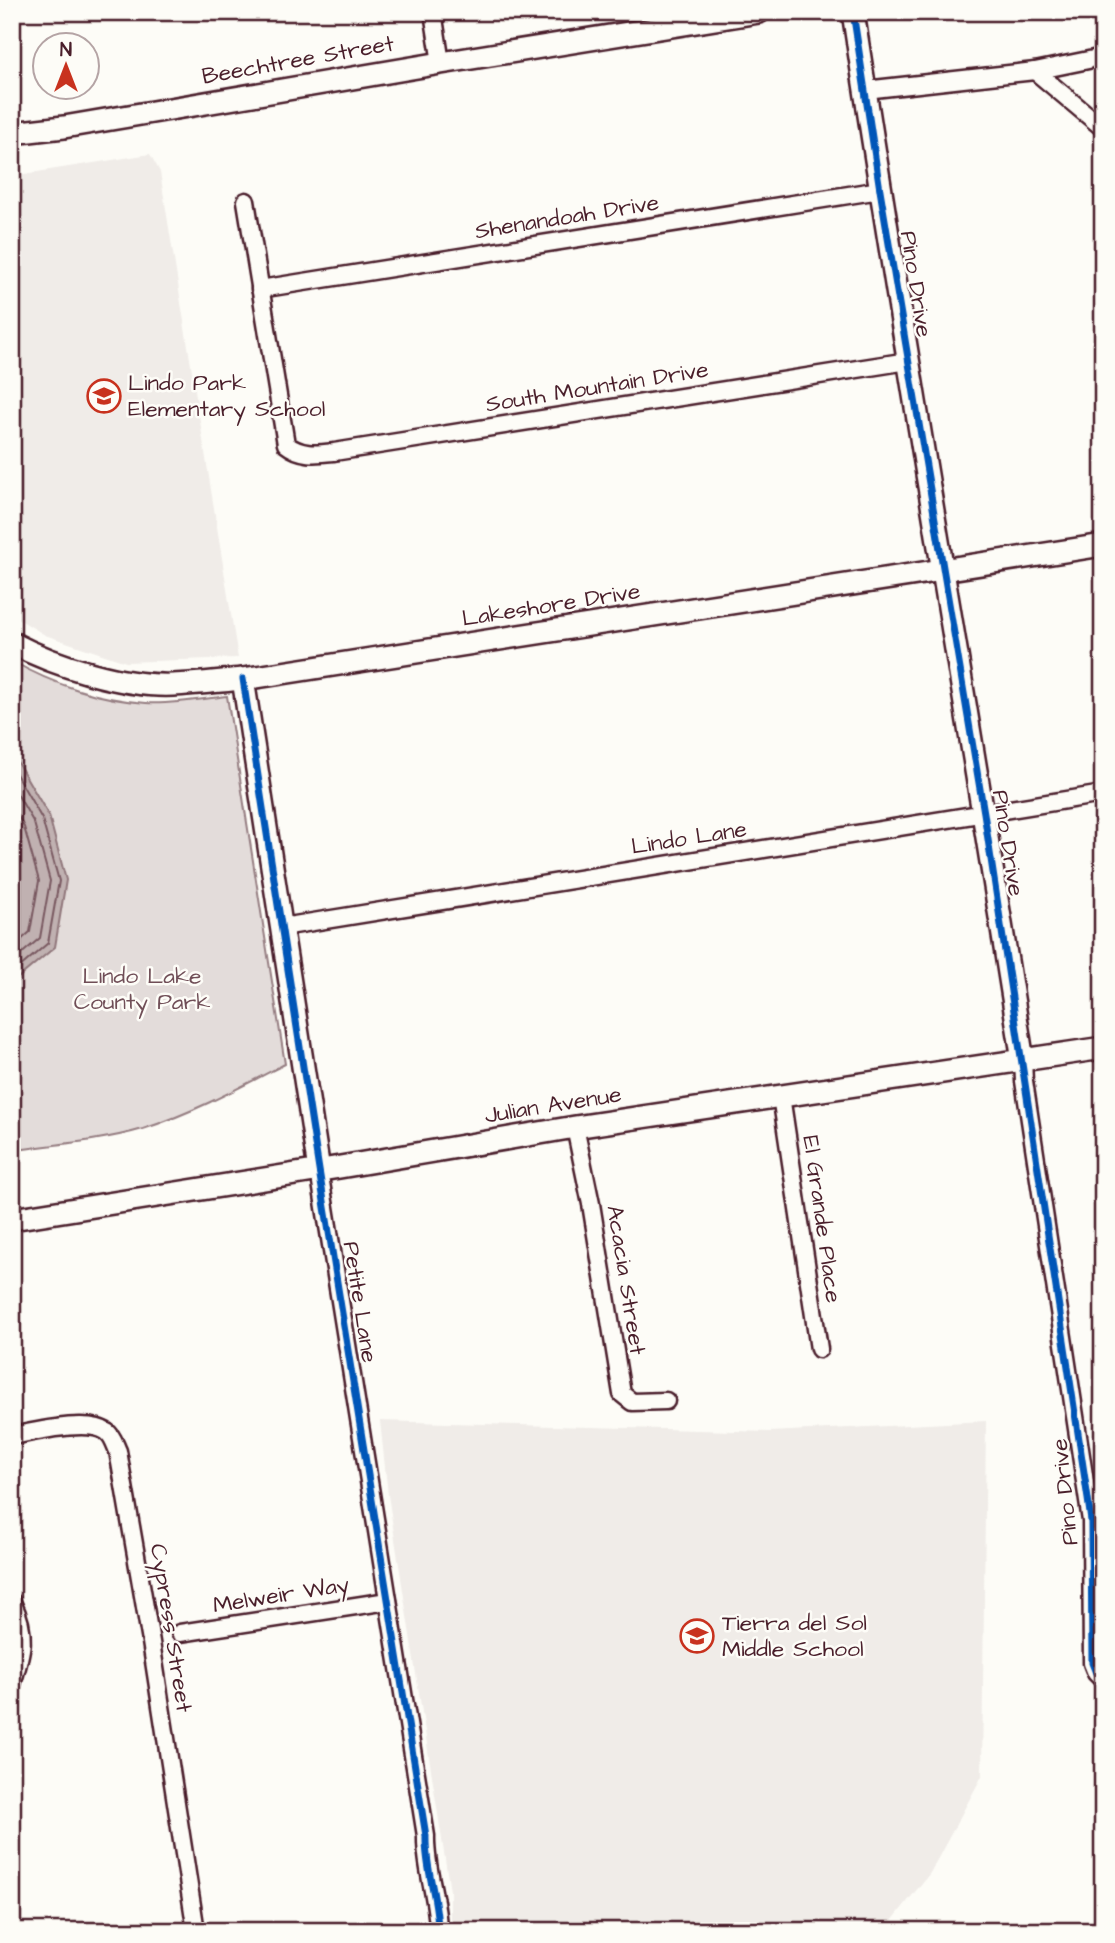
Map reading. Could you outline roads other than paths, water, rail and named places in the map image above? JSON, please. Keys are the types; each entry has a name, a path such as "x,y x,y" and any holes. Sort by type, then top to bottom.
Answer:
{"street":[{"path":"433,12 441,63"},
{"name":"Beechtree Street","path":"12,133 64,127 759,12"},
{"name":"Pino Drive","path":"853,12 1097,1522 1092,1662 1096,1673 1103,1680"},
{"path":"865,89 1035,71 1103,57"},
{"path":"1035,71 1103,128"},
{"name":"Shenandoah Drive","path":"260,289 880,190"},
{"path":"246,201 260,289"},
{"name":"South Mountain Drive","path":"260,289 286,444 304,454 334,452 908,361"},
{"name":"Lakeshore Drive","path":"12,643 61,665 141,683 171,685 243,679 1103,544"},
{"name":"Petite Lane","path":"243,679 426,1836 425,1854 438,1931"},
{"name":"Lindo Lane","path":"282,927 1103,794"},
{"name":"Julian Avenue","path":"12,1219 575,1127 1103,1048"},
{"name":"El Grande Place","path":"781,1096 819,1349"},
{"name":"Acacia Street","path":"575,1127 591,1204 622,1394 632,1402 666,1401"},
{"name":"Cypress Street","path":"12,1436 79,1425 95,1427 106,1431 113,1438 118,1451 152,1642 196,1931"},
{"name":"Melweir Way","path":"180,1633 388,1601"},
{"path":"12,1602 21,1619 22,1651 12,1684"}],"water":[{"path":"12,753 49,816 66,880 55,947 12,983"}],"place":[{"name":"Lindo Park Elementary School","path":"104,396"},
{"name":"Tierra del Sol Middle School","path":"697,1636"}],"park label":[{"name":"Lindo Lake County Park","path":"142,989"}]}
